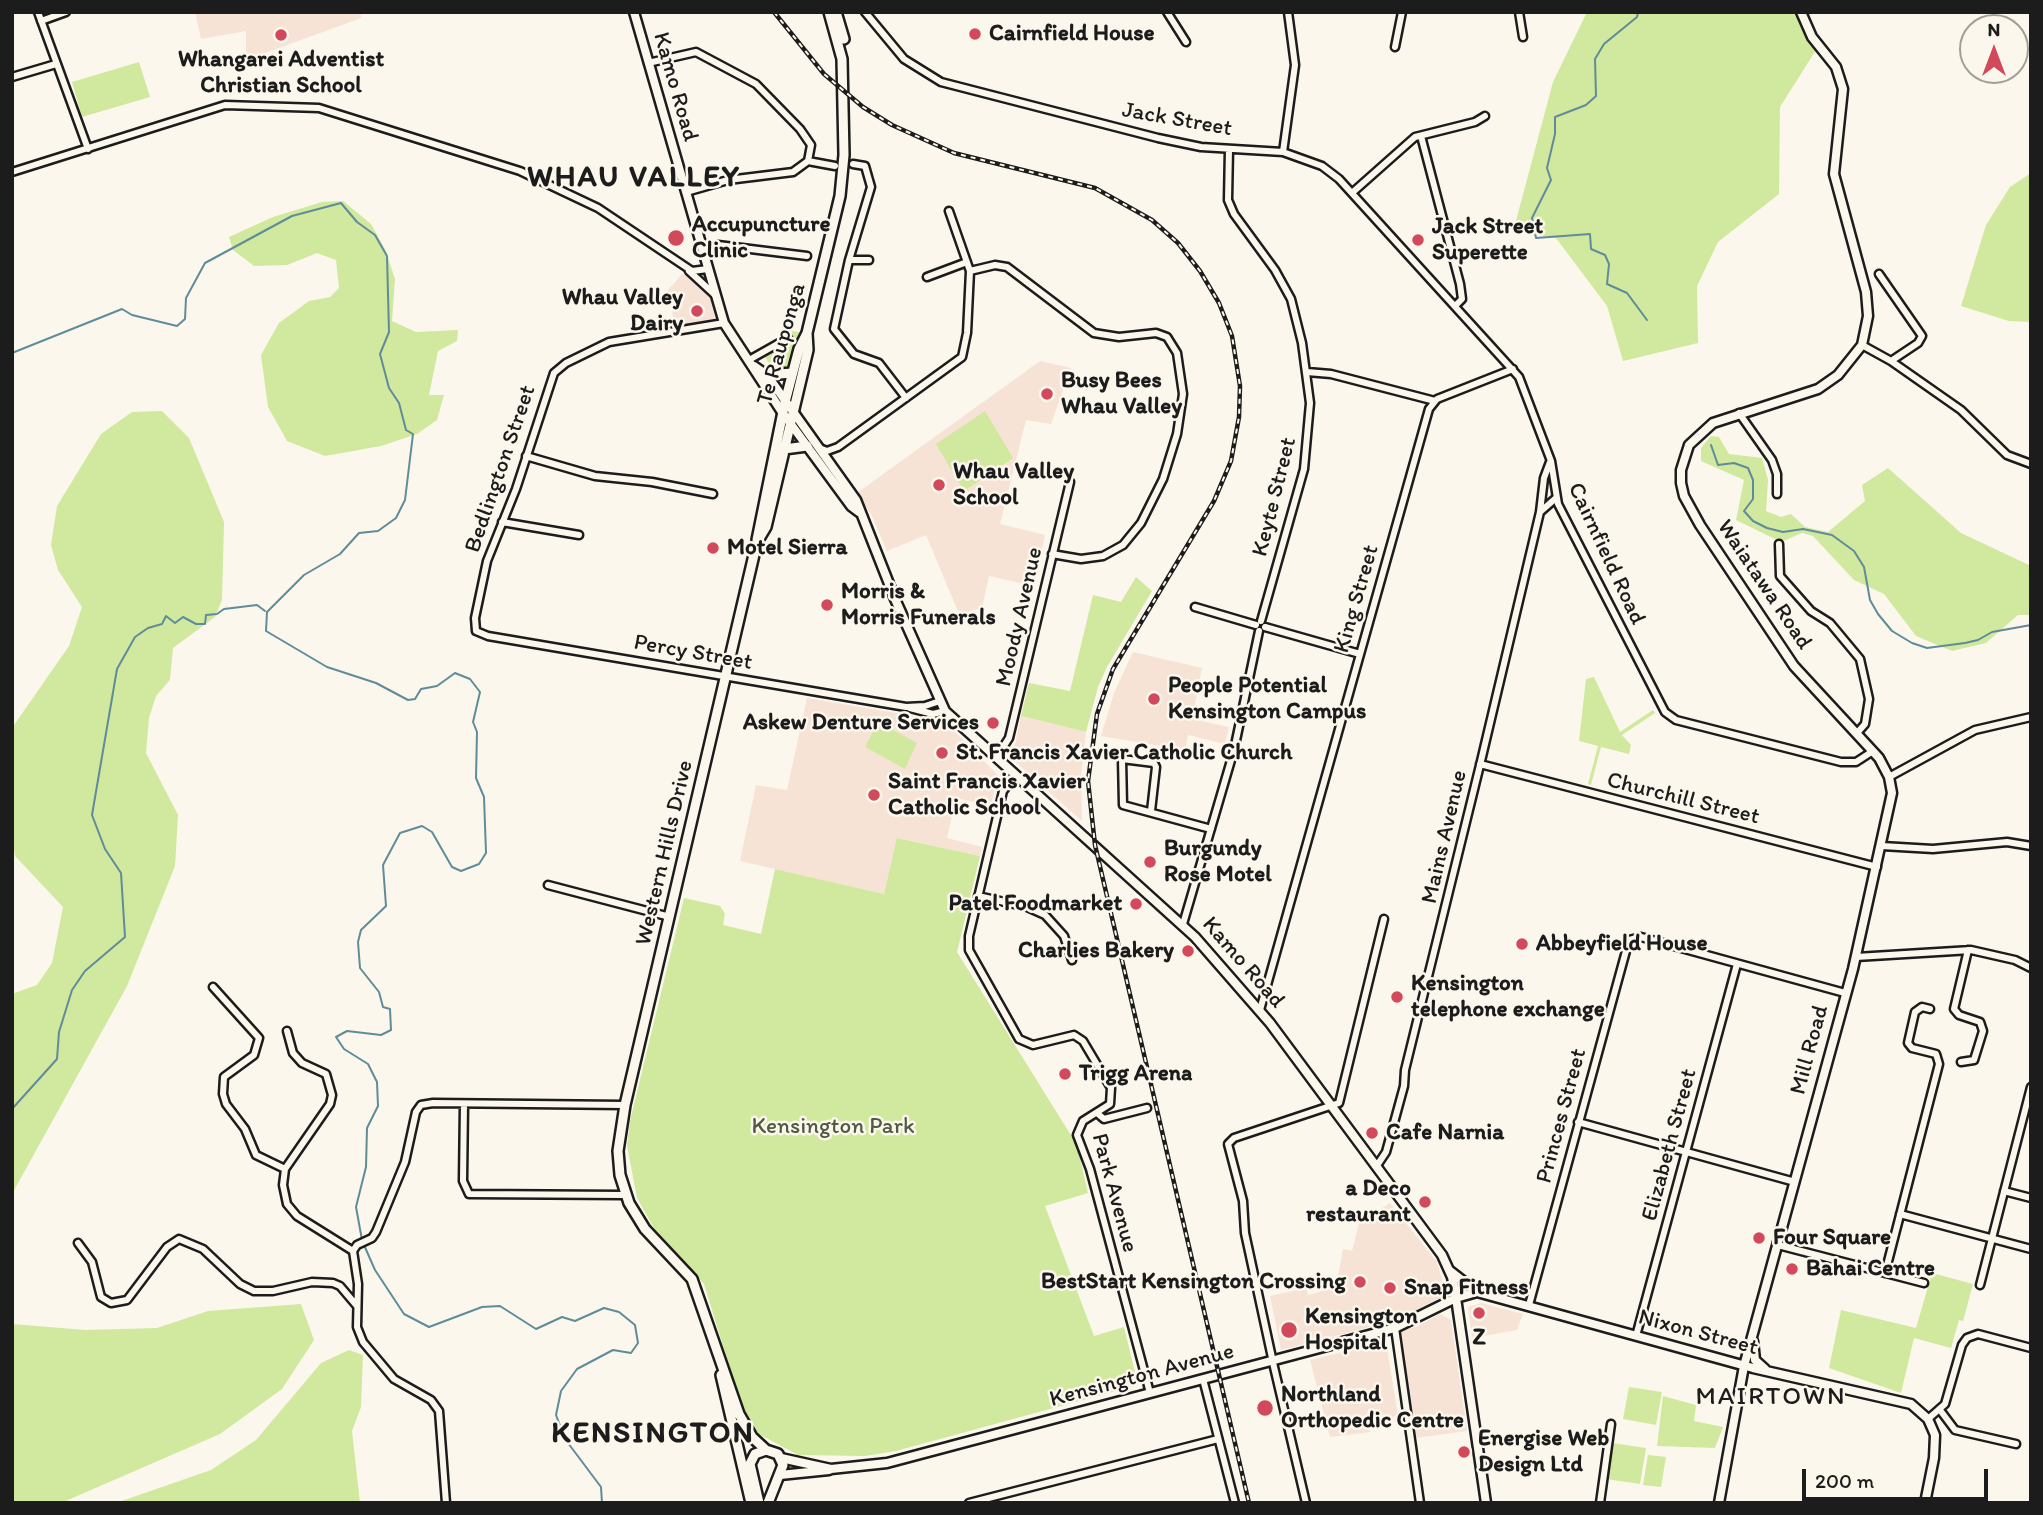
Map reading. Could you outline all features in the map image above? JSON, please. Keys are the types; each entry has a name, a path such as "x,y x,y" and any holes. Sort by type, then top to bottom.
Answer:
{"highway":[{"name":"Te Rauponga","path":"830,12 842,59 844,155"},
{"name":"Te Rauponga","path":"757,542 782,412 792,373 807,333 832,236 847,142 848,58 836,12"},
{"name":"Western Hills Drive","path":"766,1450 746,1427 719,1362 692,1279 645,1229 625,1195 618,1151 625,1105 757,542 766,527 808,350 807,333"},
{"path":"767,376 792,373"},
{"path":"784,449 807,446"},
{"name":"Western Hills Drive","path":"719,1362 733,1434 751,1503"},
{"path":"733,1434 756,1478 759,1503"},
{"path":"750,1464 755,1454 766,1450 776,1452 781,1458 778,1477 768,1503"},
{"path":"756,1478 764,1482 778,1477"}],"main road":[{"name":"Kamo Road","path":"634,12 724,323 782,412 859,513"},
{"path":"1801,12 1812,37 1836,67 1843,89 1834,174 1866,292 1868,316 1862,345"},
{"name":"Waiatawa Road","path":"1862,345 1838,375 1818,389 1713,423 1689,445 1681,470 1684,496 1794,666 1873,751 1889,778"},
{"name":"Kamo Road","path":"752,363 767,376 856,500 859,513 945,710 1183,924 1260,1010 1434,1243 1450,1271 1456,1298 1486,1503"},
{"name":"Mill Road","path":"1719,1503 1744,1366 1856,957 1892,793 1889,778"},
{"path":"1450,1271 1477,1292"},
{"name":"Nixon Street","path":"1456,1298 1477,1292 1529,1305 1744,1366 1905,1402 1928,1419"},
{"name":"Kensington Avenue","path":"778,1477 887,1463 1395,1328 1456,1298"},
{"name":"Mill Road","path":"1753,1331 1754,1356 1766,1371"},
{"path":"1925,1503 1935,1450 1935,1435 1928,1419"},
{"name":"Kensington Avenue","path":"781,1458 831,1469"}],"street":[{"path":"38,12 88,149"},
{"path":"41,21 66,12"},
{"name":"Jack Street","path":"864,12 904,59 941,82 1158,138 1229,149 1283,152 1322,166 1353,192 1456,305"},
{"path":"1167,12 1186,42"},
{"path":"1283,152 1295,65 1288,12"},
{"path":"1395,47 1402,12"},
{"path":"1520,12 1523,37"},
{"path":"648,63 696,52 754,83 809,139 811,152 808,161 793,172 728,180 685,192"},
{"path":"12,77 56,64"},
{"path":"12,172 225,105 319,108 520,171 598,208 684,266 716,296"},
{"path":"1353,192 1400,148 1421,135 1475,122 1485,116"},
{"path":"1421,135 1460,284 1462,299 1456,305"},
{"name":"Keyte Street","path":"1183,924 1234,750 1260,626 1304,469 1310,421 1307,372 1286,286 1234,214 1228,200 1229,149"},
{"path":"808,161 835,166"},
{"path":"853,164 862,164 867,169 871,187 849,260 834,324 836,334 854,354 875,360 906,398"},
{"path":"831,465 832,454 838,447 962,357 967,333 970,271 949,211"},
{"path":"702,248 718,246 807,256"},
{"path":"849,260 869,260"},
{"path":"927,277 967,262"},
{"path":"970,271 990,265 1007,267 1084,328 1111,337 1162,334 1171,341 1177,353 1183,394 1177,434 1163,479 1145,516 1123,545 1110,554 1087,559 1052,554"},
{"path":"684,266 697,272 708,269"},
{"path":"1879,274 1922,336 1919,343 1891,361"},
{"name":"Cairnfield Road","path":"1456,305 1513,369 1527,395 1551,461 1556,498 1668,715 1841,762 1856,762 1873,751"},
{"name":"Bedlington Street","path":"476,631 475,618 487,561 526,456 549,383 559,367 609,342 724,323"},
{"path":"752,363 779,340 788,338"},
{"path":"1862,345 1891,361 1969,416 2007,455 2031,464"},
{"path":"1307,372 1331,374 1435,401 1513,369"},
{"name":"King Street","path":"1260,1010 1405,498 1407,482 1428,412 1435,401"},
{"path":"1739,413 1772,460 1777,474 1777,494"},
{"path":"819,448 827,451 838,447"},
{"path":"526,456 596,476 713,494"},
{"name":"Mains Avenue","path":"1376,1167 1386,1152 1404,1086 1405,1070 1551,461"},
{"name":"Moody Avenue","path":"996,758 1009,738 1070,482"},
{"path":"1539,504 1548,497 1556,498"},
{"path":"1540,512 1556,498"},
{"path":"502,523 579,535"},
{"path":"1779,544 1780,576 1811,611 1830,623 1860,659 1870,699 1865,724 1857,733"},
{"path":"1195,607 1360,654"},
{"name":"Percy Street","path":"476,631 488,636 906,706 933,713 945,710"},
{"name":"Percy Street","path":"906,706 925,706 940,701"},
{"path":"1889,778 1975,730 2031,717"},
{"path":"1151,811 1156,767 1154,763 1122,759 1123,805 1211,829"},
{"name":"Churchill Street","path":"1480,764 1877,867"},
{"name":"Park Avenue","path":"1016,775 1003,791 969,936 969,950 1019,1039 1026,1044 1074,1035 1083,1041 1111,1088 1110,1104 1083,1121 1077,1135 1085,1152 1150,1393"},
{"path":"1882,846 1933,849 2007,842 2031,846"},
{"path":"548,885 670,917"},
{"path":"978,896 1027,907 1045,915 1064,936 1072,960"},
{"path":"1306,1503 1245,1233 1242,1201 1229,1141 1333,1107 1340,1100 1384,919"},
{"name":"Princes Street","path":"1529,1305 1626,946 1631,938 1641,937 1737,964"},
{"path":"1856,957 1968,950 2015,960 2031,968"},
{"path":"1961,1062 1974,1060 1983,1031 1980,1022 1959,1015 1954,1009 1968,950"},
{"path":"1737,964 1845,993"},
{"name":"Elizabeth Street","path":"1636,1336 1737,964"},
{"path":"213,987 259,1038 254,1055 224,1077 223,1094 226,1104 245,1129 256,1155 285,1169"},
{"path":"1885,1273 1934,1086 1939,1056 1912,1048 1908,1040 1914,1012 1922,1007 1930,1009"},
{"path":"287,1031 290,1047 297,1058 307,1067 326,1074 331,1086 330,1104 285,1169 285,1196 292,1211 353,1251 358,1284 360,1338 394,1380 431,1400 439,1411 446,1503"},
{"path":"1980,1285 2031,1087"},
{"path":"464,1104 465,1191 474,1196 625,1195"},
{"path":"353,1251 360,1243 373,1236 400,1177 416,1112 421,1105 625,1105"},
{"path":"1097,1113 1104,1119 1147,1108"},
{"path":"1578,1122 1795,1182"},
{"path":"2004,1191 2031,1198"},
{"path":"1900,1214 2031,1250"},
{"path":"78,1243 92,1262 101,1297 111,1303 127,1300 167,1247 179,1239 203,1249 240,1284 254,1291 274,1291 312,1282 333,1283 340,1286 357,1306"},
{"path":"1778,1245 1924,1283"},
{"path":"1395,1328 1420,1503"},
{"path":"1928,1419 1940,1410 1948,1396 1962,1345 1967,1338 1978,1334 2031,1348"},
{"path":"1203,1379 1234,1503"},
{"path":"1940,1410 1955,1430 2016,1444"},
{"path":"1600,1503 1611,1424"},
{"path":"969,1503 1218,1439"}],"shaded area":[{"name":"Whangarei Adventist Christian School","path":"195,12 360,12 361,18 246,60 246,31 201,39"},
{"path":"683,273 709,295 715,316 713,320 675,327 670,300 661,298"},
{"name":"Whau Valley School","path":"1040,361 1071,368 1051,424 1026,420 1000,524 1045,535 1034,586 989,576 982,608 959,614 926,535 887,551 872,516 857,493"},
{"name":"People Potential Kensington Campus","path":"1133,652 1202,668 1192,719 1229,727 1225,744 1188,735 1185,750 1101,736 1114,693"},
{"name":"Saint Francis Xavier Catholic School","path":"807,698 944,721 998,775 991,806 956,798 947,838 982,847 980,856 898,838 884,894 740,861 756,785 787,790"},
{"path":"1021,716 1086,732 1081,776 1082,821 1012,759"},
{"path":"1390,1203 1437,1262 1446,1295 1401,1319 1281,1350 1270,1296 1306,1288 1308,1295 1336,1287 1343,1249 1352,1251 1359,1223"},
{"path":"1481,1303 1523,1314 1517,1330 1472,1338 1468,1307"},
{"path":"1440,1314 1451,1320 1467,1431 1415,1438 1397,1331 1416,1327"},
{"path":"1377,1344 1387,1348 1398,1416 1370,1421 1370,1432 1330,1437 1310,1360"}],"green space":[{"path":"1587,12 1800,12 1816,50 1780,107 1779,194 1718,242 1697,286 1698,343 1623,361 1607,306 1556,238 1513,232 1553,82"},
{"path":"139,62 150,97 82,117 72,82"},
{"path":"2031,173 2031,322 2009,321 1961,306 1986,225 2010,187"},
{"path":"343,201 371,224 385,249 395,279 392,321 416,332 458,330 457,341 438,351 429,395 444,395 437,420 417,434 381,446 325,456 287,441 268,407 261,355 279,323 309,301 330,297 339,288 336,260 317,253 287,265 254,266 233,250 229,237 273,217 322,202"},
{"path":"792,331 799,332 790,366 786,371 772,369 764,355 778,345 785,346"},
{"path":"162,411 189,438 224,522 222,600 215,617 173,648 170,680 156,696 149,718 146,753 178,815 175,866 127,986 12,1194 12,994 37,985 52,963 63,907 15,856 12,835 12,728 69,646 82,607 58,570 51,545 57,506 101,434 132,412"},
{"path":"985,411 1013,458 964,491 936,444"},
{"path":"1711,436 1719,437 1729,454 1762,458 1768,480 1766,511 1781,517 1791,514 1805,527 1828,532 1865,501 1862,485 1888,468 1961,533 2031,566 2031,615 2018,615 1986,643 1952,651 1916,636 1884,594 1854,580 1813,536 1802,533 1781,542 1736,520 1744,480 1701,461 1701,448"},
{"path":"1136,577 1152,591 1107,667 1098,687 1086,732 1021,716 1029,683 1070,691 1093,595 1121,602"},
{"path":"1594,677 1620,732 1653,710 1655,713 1622,735 1631,745 1629,754 1601,747 1591,785 1588,784 1598,746 1579,741 1586,679"},
{"path":"878,722 917,743 905,769 865,747"},
{"name":"Kensington Park","path":"897,838 980,856 957,952 1077,1145 1088,1193 1045,1206 1094,1336 1124,1327 1138,1385 896,1451 865,1456 798,1455 759,1434 745,1417 704,1284 654,1228 637,1198 627,1146 630,1121 684,898 720,906 725,914 723,925 761,934 775,869 884,894"},
{"path":"1932,1273 1973,1284 1963,1321 1959,1320 1951,1348 1914,1338 1901,1393 1829,1368 1841,1310 1916,1328"},
{"path":"301,1304 314,1340 282,1389 220,1434 61,1503 12,1503 12,1324 85,1330 157,1328 208,1311"},
{"path":"349,1350 363,1355 361,1407 352,1431 360,1503 116,1503 211,1470 256,1440 321,1363"},
{"path":"1629,1387 1662,1392 1656,1425 1623,1419"},
{"path":"1663,1396 1696,1405 1694,1421 1723,1427 1715,1448 1657,1446"},
{"path":"1612,1443 1646,1448 1640,1484 1606,1479"},
{"path":"1648,1455 1666,1457 1661,1487 1643,1485"}],"waterway":[{"path":"1638,12 1637,17 1604,44 1595,59 1596,96 1586,105 1555,117 1555,134 1547,168 1551,180 1532,218 1536,238 1590,234 1591,249 1605,255 1609,264 1607,284 1627,293 1647,320"},
{"path":"12,353 122,309 132,315 177,326 185,319 186,298 205,263 292,216 341,203 357,222 375,235 387,256 389,332 380,354 389,388 399,403 406,430 413,434 405,500 396,518 378,531 359,533 340,554 304,575 267,612 266,631 327,667 376,683 408,700 415,699 421,689 437,686 455,673 470,679 480,692 473,722 477,732 476,778 484,797 486,853 479,864 461,871 452,867 432,832 422,826 400,833 383,865 386,906 361,930 358,942 360,968 379,992 383,1007 390,1009 391,1030 381,1035 347,1031 336,1037 344,1049 368,1064 377,1082 378,1106 367,1128 366,1167 356,1207 362,1240"},
{"path":"1711,445 1718,465 1734,463 1748,468 1753,480 1753,499 1744,511 1753,521 1783,532 1803,529 1832,535 1854,551 1864,567 1870,600 1878,614 1892,631 1912,643 1927,648 1965,643 1978,640 1992,632 2031,625"},
{"path":"12,1109 57,1059 59,1032 72,990 85,971 125,937 121,873 105,849 92,815 117,669 135,637 148,628 162,624 166,616 175,623 183,617 196,624 205,624 206,615 217,614 224,609 257,605 265,611"},
{"path":"364,1245 375,1270 404,1314 429,1327 482,1307 500,1306 536,1329 562,1317 575,1321 604,1308 619,1312 635,1325 638,1343 631,1353 613,1350 577,1369 561,1391 556,1415 565,1439 601,1487 602,1503"}],"railway":[{"path":"774,12 824,74 863,107 892,125 954,153 1095,188 1152,220 1178,243 1200,271 1219,303 1232,336 1240,386 1239,417 1231,461 1214,501 1113,669 1097,714 1088,781 1095,845 1249,1503"}],"place":[{"name":"Cairnfield House","path":"975,34"},
{"name":"Whangarei Adventist Christian School","path":"281,35"},
{"name":"Accupuncture Clinic","path":"676,238"},
{"name":"Jack Street Superette","path":"1418,240"},
{"name":"Whau Valley Dairy","path":"697,311"},
{"name":"Busy Bees Whau Valley","path":"1047,394"},
{"name":"Whau Valley School","path":"939,485"},
{"name":"Motel Sierra","path":"713,548"},
{"name":"Morris & Morris Funerals","path":"827,605"},
{"name":"People Potential Kensington Campus","path":"1154,699"},
{"name":"Askew Denture Services","path":"993,723"},
{"name":"St. Francis Xavier Catholic Church","path":"942,753"},
{"name":"Saint Francis Xavier Catholic School","path":"874,795"},
{"name":"Burgundy Rose Motel","path":"1150,862"},
{"name":"Patel Foodmarket","path":"1136,904"},
{"name":"Abbeyfield House","path":"1522,944"},
{"name":"Charlies Bakery","path":"1188,951"},
{"name":"Kensington telephone exchange","path":"1397,997"},
{"name":"Trigg Arena","path":"1065,1074"},
{"name":"Cafe Narnia","path":"1372,1133"},
{"name":"a Deco restaurant","path":"1425,1202"},
{"name":"Four Square","path":"1759,1238"},
{"name":"Bahai Centre","path":"1792,1269"},
{"name":"BestStart Kensington Crossing","path":"1360,1282"},
{"name":"Snap Fitness","path":"1390,1288"},
{"name":"Z","path":"1479,1313"},
{"name":"Kensington Hospital","path":"1289,1330"},
{"name":"Northland Orthopedic Centre","path":"1265,1408"},
{"name":"Energise Web Design Ltd","path":"1464,1452"}],"district":[{"name":"WHAU VALLEY","path":"634,178"},
{"name":"MAIRTOWN","path":"1771,1397"},
{"name":"KENSINGTON","path":"653,1434"}]}
